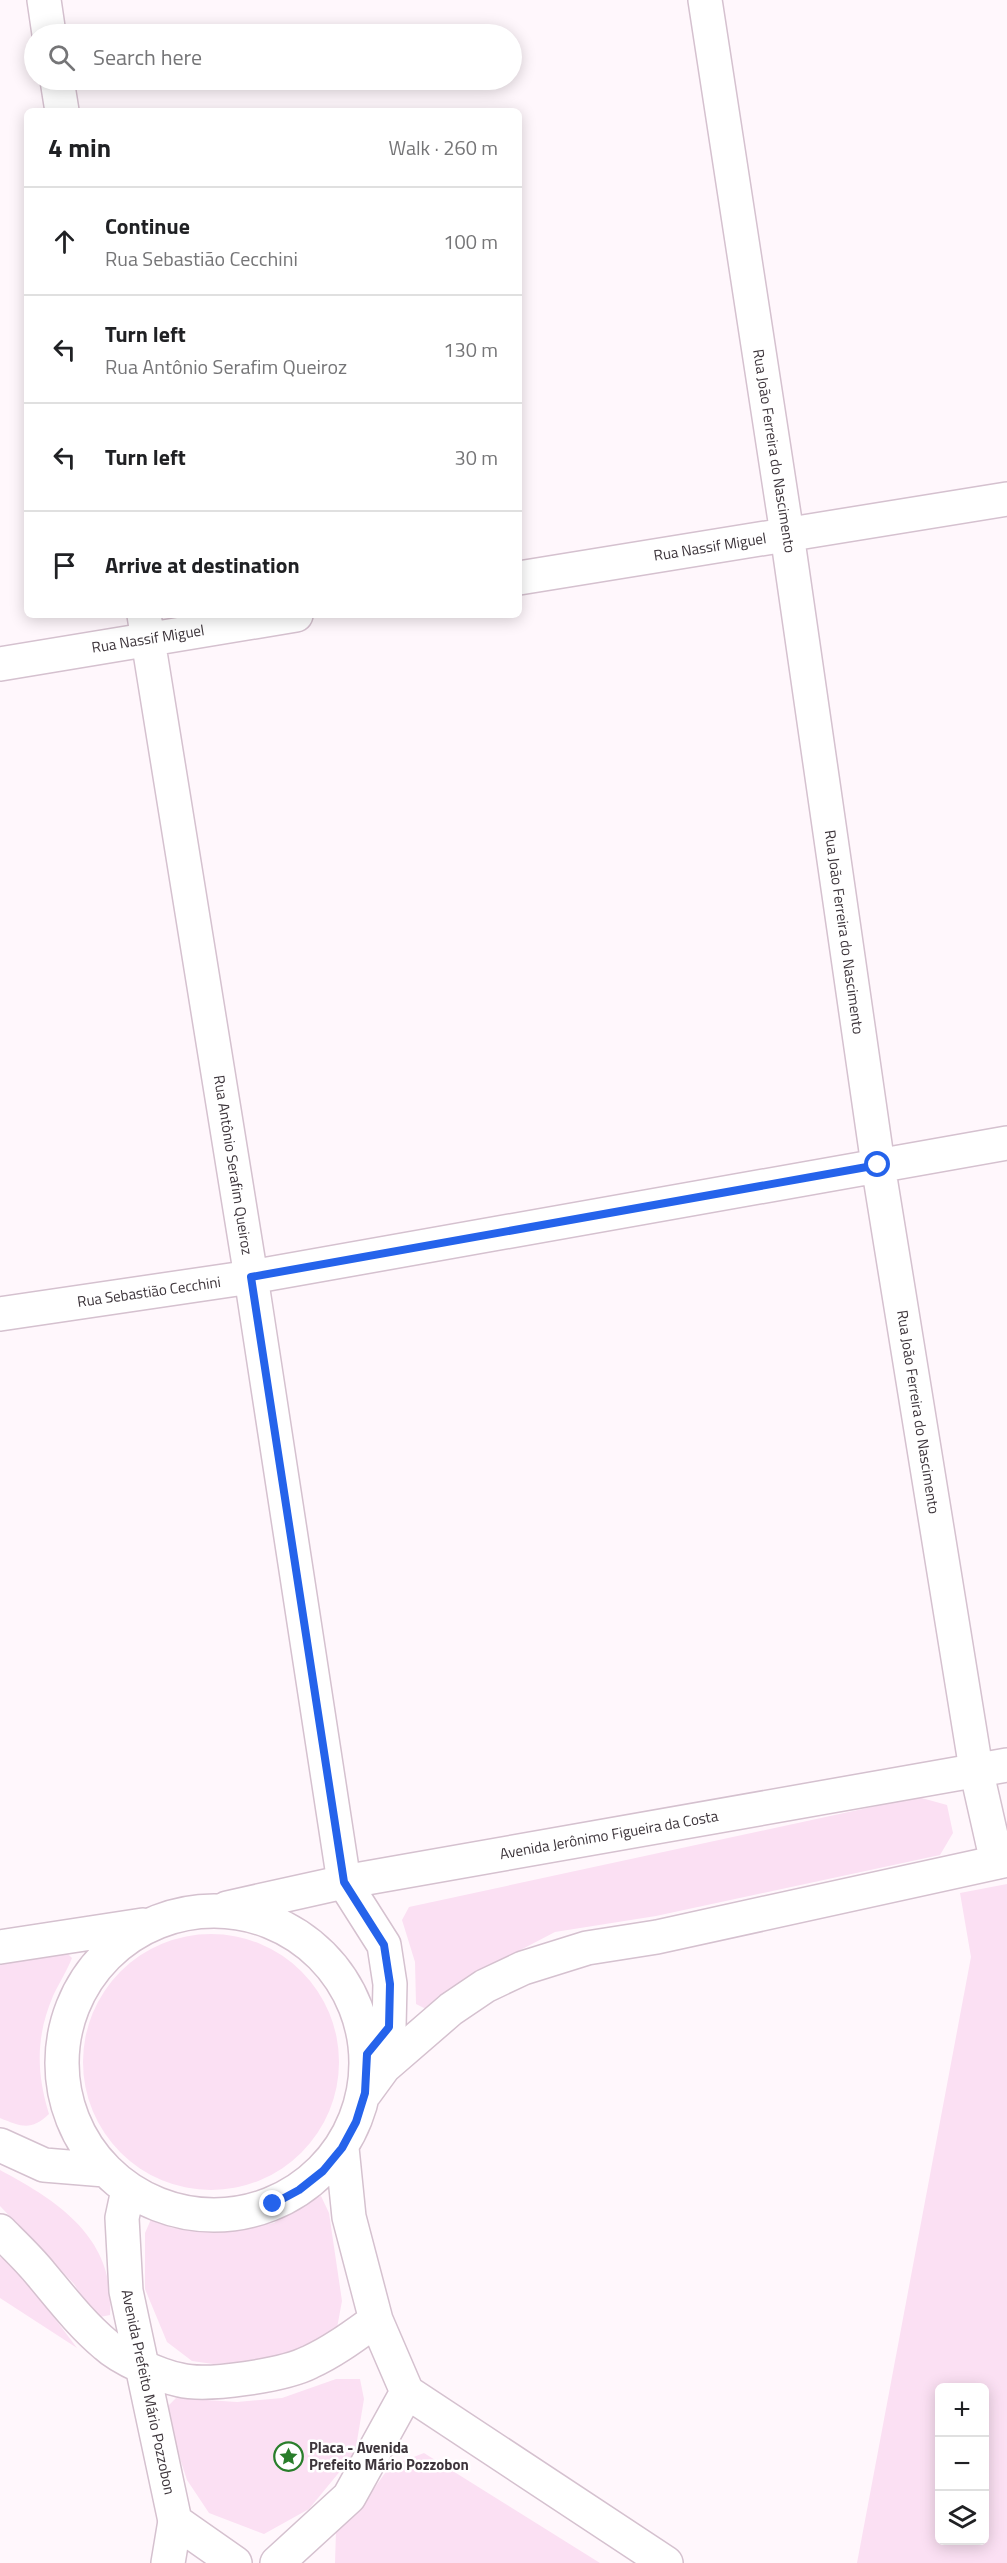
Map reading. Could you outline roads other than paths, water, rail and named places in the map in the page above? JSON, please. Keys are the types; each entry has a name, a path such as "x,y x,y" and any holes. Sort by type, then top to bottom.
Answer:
{"street":[{"path":"44,0 48,24"},
{"name":"Rua João Ferreira do Nascimento","path":"705,0 787,534 878,1165 991,1767 1002,1861"},
{"path":"59,90 62,108"},
{"name":"Rua Nassif Miguel","path":"522,578 1007,499"},
{"name":"Rua Nassif Miguel","path":"0,664 146,627 258,618"},
{"name":"Rua Antônio Serafim Queiroz","path":"146,627 251,1277 344,1882 384,1945 390,1984 389,2027 367,2054"},
{"name":"Rua Sebastião Cecchini","path":"0,1314 251,1277 1007,1143"},
{"name":"Avenida Jerônimo Figueira da Costa","path":"213,1911 344,1882 991,1767"},
{"path":"365,2093 384,2067 451,2009 485,1986 523,1968 587,1948 657,1937 1002,1861"},
{"path":"0,1947 154,1923 183,1914 213,1911 242,1914 272,1922 298,1936 322,1955 341,1978 356,2005 365,2033 367,2054 365,2093 356,2122 342,2148 323,2171 299,2190 273,2204 244,2213 214,2216 183,2212 155,2204 116,2180 86,2146 72,2120 61,2062 64,2033 73,2005 87,1979 105,1956 128,1937 154,1923"},
{"path":"0,2145 44,2165 116,2180"},
{"path":"342,2148 349,2217 376,2320 407,2392 666,2563"},
{"name":"Avenida Prefeito Mário Pozzobon","path":"116,2180 122,2218 126,2291 175,2521"},
{"path":"0,2231 107,2347 141,2365 181,2381 217,2381 273,2375 309,2363 343,2344 376,2320"},
{"path":"277,2563 349,2497 407,2392"},
{"path":"168,2563 175,2521 235,2563"}],"place":[{"name":"Placa - Avenida Prefeito Mário Pozzobon","path":"288,2457"}]}
